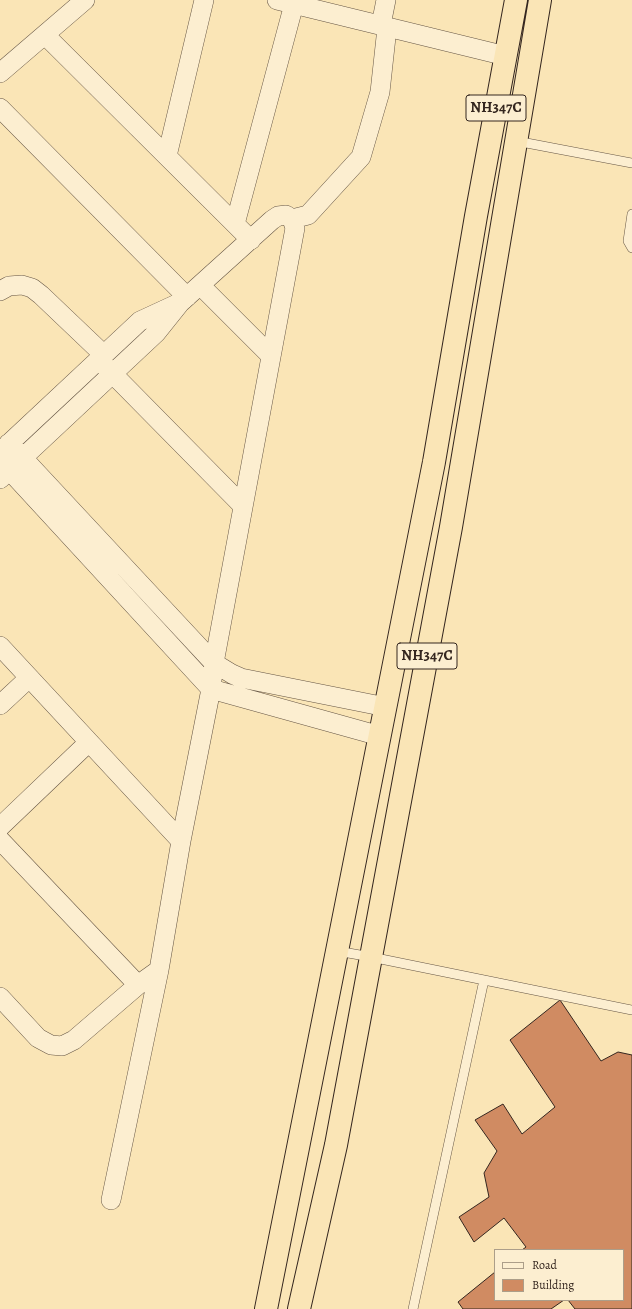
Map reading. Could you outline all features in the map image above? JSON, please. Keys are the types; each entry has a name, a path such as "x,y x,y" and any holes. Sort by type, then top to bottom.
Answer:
{"highway":[{"name":"NH347C","path":"266,1309 434,462 476,216 516,0"},
{"name":"NH347C","path":"299,1309 336,1145 451,527 540,0"}],"street":[{"path":"0,73 85,0"},
{"path":"167,156 204,0"},
{"path":"381,25 386,0"},
{"path":"235,224 285,2 506,56"},
{"path":"292,219 308,215 361,157 380,92 387,28 381,25"},
{"path":"45,35 251,240"},
{"path":"0,108 189,295 271,356"},
{"path":"111,1200 160,970 181,841 211,689 214,663 295,228 292,219 286,215 278,216 189,295 156,333 23,458 3,470 211,689 380,736"},
{"path":"0,291 9,286 22,285 32,288 41,295 102,357 112,374 243,506"},
{"path":"189,295 140,321 5,447 23,458 214,663 241,678 386,707"},
{"path":"0,646 181,841"},
{"path":"0,705 30,678"},
{"path":"0,827 89,742"},
{"path":"0,840 138,985"},
{"path":"0,997 38,1038 51,1045 62,1046 74,1040 138,985 160,970"}],"lane":[{"path":"516,141 632,163"},
{"path":"632,214 628,241 632,248"},
{"path":"337,951 632,1010"},
{"path":"413,1309 484,980"}],"building":[{"path":"560,1000 601,1061 618,1052 632,1055 632,1309 575,1309 569,1301 624,1301 624,1249 523,1249 526,1247 504,1218 474,1242 459,1217 489,1197 484,1173 497,1151 475,1120 503,1104 522,1134 555,1107 510,1040"},
{"path":"494,1273 494,1301 563,1301 551,1309 463,1309 458,1302"}]}
